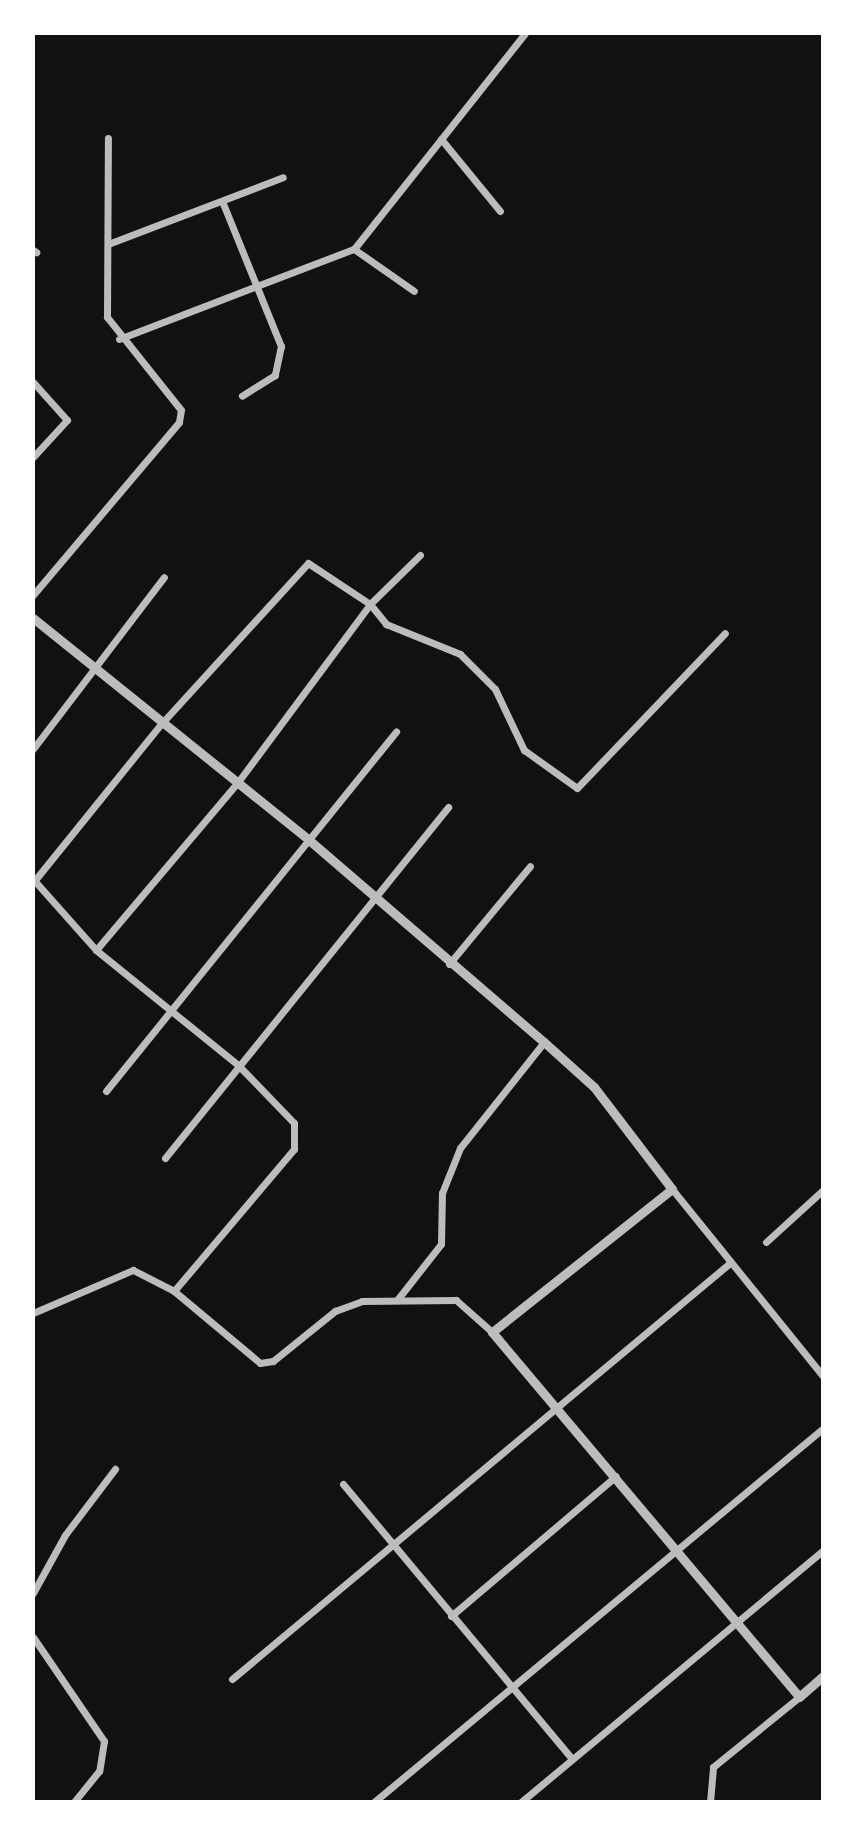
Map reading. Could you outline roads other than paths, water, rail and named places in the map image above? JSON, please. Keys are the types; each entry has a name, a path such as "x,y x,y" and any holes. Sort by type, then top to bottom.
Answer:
{"street":[{"path":"119,338 257,288 354,249 525,33"},
{"path":"33,596 179,422 181,410 119,338 107,317 108,138"},
{"path":"442,139 500,211"},
{"path":"108,244 283,177"},
{"path":"222,201 282,346 281,366 242,396"},
{"path":"354,249 414,291"},
{"path":"33,382 67,420 33,457"},
{"path":"96,950 238,782 370,604 420,555"},
{"path":"174,1291 294,1149 294,1123 239,1066 96,950 34,879 161,724 307,563 370,604 386,624 467,660 495,689 524,750 577,788 725,633"},
{"path":"33,748 98,669 164,577"},
{"path":"33,618 98,669 161,724 309,839 449,964 594,1087 672,1189 823,1376"},
{"path":"106,1091 396,731"},
{"path":"165,1158 448,807"},
{"path":"449,964 530,866"},
{"path":"397,1300 441,1244 442,1193 460,1149 544,1042"},
{"path":"492,1332 672,1189"},
{"path":"766,1242 823,1190"},
{"path":"232,1679 394,1545 555,1404 731,1262"},
{"path":"33,1314 133,1269 174,1291 261,1363 273,1361 335,1311 362,1301 456,1300 492,1332 555,1404 799,1697"},
{"path":"374,1802 821,1430"},
{"path":"33,1593 65,1535 115,1469"},
{"path":"451,1616 616,1476"},
{"path":"343,1484 572,1759"},
{"path":"521,1802 823,1550"},
{"path":"33,1637 104,1741 99,1771 74,1802"},
{"path":"710,1802 713,1767 823,1676"}]}
